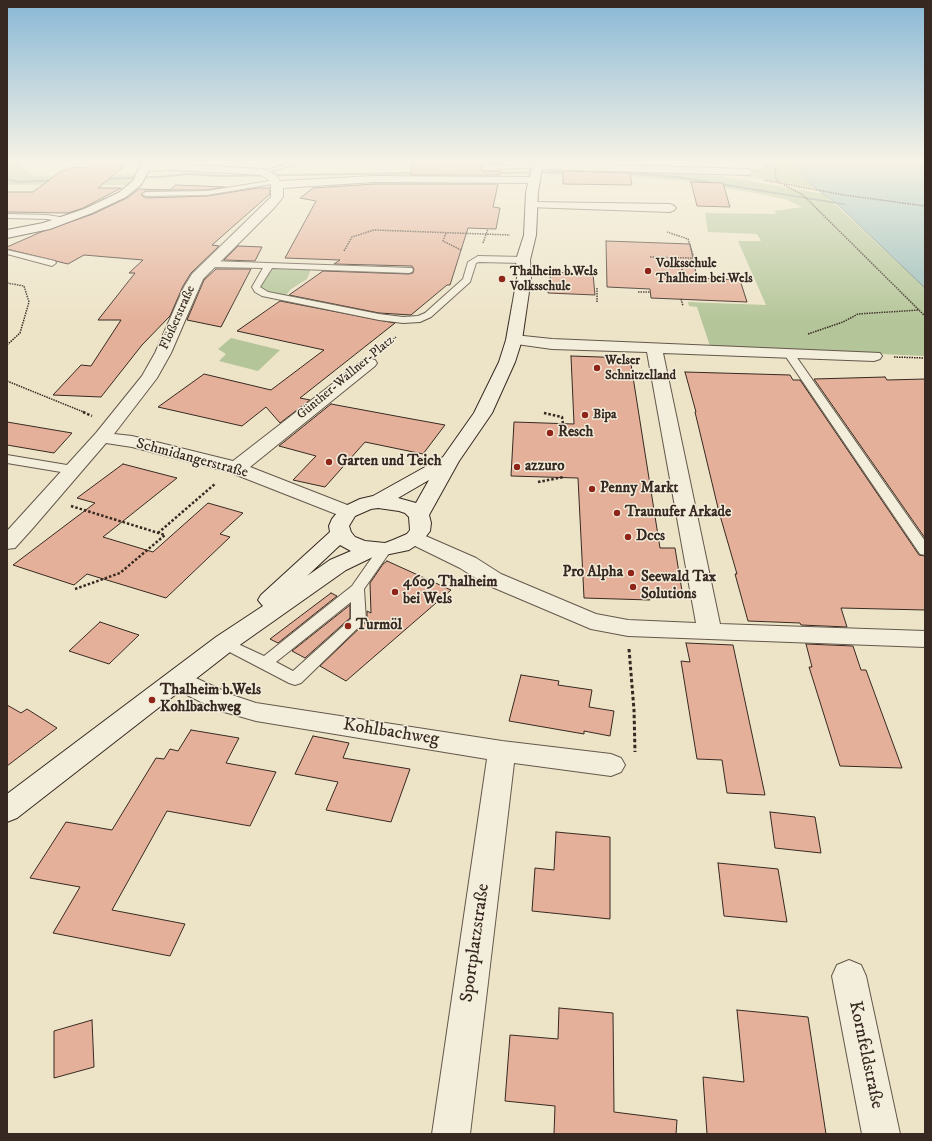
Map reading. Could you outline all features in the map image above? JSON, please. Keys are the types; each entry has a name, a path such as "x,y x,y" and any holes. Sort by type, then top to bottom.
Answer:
{"street":[{"path":"7,235 34,229 72,216"},
{"name":"Flößerstraße","path":"7,543 47,501 107,431 149,378 164,353 191,287 197,277 259,216"},
{"path":"419,515 450,460 466,440 483,413 498,384 514,340 524,278 523,260 530,235 531,216"},
{"path":"524,278 536,260 530,235"},
{"path":"514,340 654,348 874,356"},
{"path":"654,348 710,632"},
{"name":"Günther-Wallner-Platz","path":"236,468 369,363"},
{"name":"Schmidangerstraße","path":"107,431 132,442 236,468 348,512"},
{"path":"378,502 450,460"},
{"path":"7,810 225,643 338,565 379,549 401,545 414,538 420,531 421,523 419,515 412,509 403,505 378,502 367,503 348,512 342,519 340,526 341,534 348,541 359,547 379,549"},
{"path":"225,643 312,558 341,534"},
{"path":"414,538 468,563 493,579 591,621 628,628 925,639"},
{"name":"Kohlbachweg","path":"178,680 226,703 256,712 502,751 611,765"},
{"name":"Sportplatzstraße","path":"451,1134 502,751"},
{"name":"Kornfeldstraße","path":"849,976 881,1134"}],"lane":[{"path":"17,216 46,217 63,220"},
{"path":"7,252 52,263"},
{"path":"478,259 523,260"},
{"name":"Günther-Wallner-Platz","path":"270,266 256,287 265,294 394,320 420,318 428,315 463,285 472,262 478,259"},
{"path":"210,264 409,270"},
{"path":"789,354 925,551"},
{"path":"7,459 73,470"},
{"path":"265,663 357,589 379,549"},
{"path":"225,643 295,679 359,620 357,589"}],"path":[{"path":"824,216 925,316"},
{"path":"344,250 352,237 374,230 378,227"},
{"path":"374,230 530,235"},
{"path":"667,232 688,239 694,258"},
{"path":"446,233 443,241 478,259"},
{"path":"650,257 694,258"},
{"path":"684,277 680,264 694,258"},
{"path":"7,283 24,286 29,302 20,333 7,345"},
{"path":"597,288 597,302"},
{"path":"638,292 650,292"},
{"path":"681,299 683,306"},
{"path":"789,354 788,345 793,341 843,322 858,314 919,310"},
{"name":"Günther-Wallner-Platz","path":"369,363 369,358 420,318"},
{"path":"874,356 925,358"},
{"path":"7,381 107,431"},
{"path":"544,413 562,417 563,424"},
{"path":"158,533 236,468"},
{"path":"538,482 564,477"},
{"path":"47,501 61,502 165,535 120,572 76,589"},
{"path":"611,765 635,764 634,710 628,628"}],"green space":[{"path":"706,216 848,216 925,288 925,356 710,346 697,307 689,306 688,302 766,305 738,241 761,241 757,234 708,232"},
{"path":"269,268 311,269 307,279 291,289 284,298 256,289"},
{"path":"231,338 280,350 258,371 219,361 226,354 218,349"}],"water":[{"path":"850,216 925,216 925,288"}],"building":[{"path":"87,216 245,216 212,245 219,246 191,273 183,286 170,316 142,345 101,397 53,395 81,365 91,366 121,320 98,320 135,273 129,273 143,260 84,255 68,264 7,249 7,247 41,232"},
{"path":"308,216 498,216 496,229 468,228 450,285 447,285 411,315 379,313 289,295 323,271 409,274 413,273 414,269 412,266 334,264 340,260 285,258"},
{"path":"606,241 690,244 697,278 740,280 747,302 651,298 650,289 607,287"},
{"path":"238,246 262,247 255,261 224,260"},
{"path":"216,269 251,269 221,327 187,320 204,280"},
{"path":"551,272 593,274 595,295 548,293"},
{"path":"280,301 395,323 300,398 310,400 280,423 266,407 242,426 158,407 204,374 271,390 324,350 237,331"},
{"name":"Traunufer Arkade","path":"571,356 630,358 660,548 675,548 682,591 666,590 666,594 649,594 650,600 584,598 578,478 511,476 514,422 574,424"},
{"path":"685,372 790,375 793,380 800,380 919,555 925,556 925,610 841,608 847,627 748,621 735,574 737,574 719,512 696,412"},
{"path":"885,377 887,380 925,379 925,538 814,379"},
{"path":"331,404 445,425 423,454 365,442 325,487 293,480 316,456 279,446"},
{"path":"7,422 72,433 54,453 7,445"},
{"path":"123,464 177,478 103,537 153,552 208,503 243,513 220,534 230,537 166,598 87,574 74,585 13,565 95,503 77,498"},
{"name":"Turmöl","path":"387,561 451,590 346,681 320,666 367,621 367,611 371,613 370,583 383,564"},
{"path":"331,593 337,596 278,643 270,639"},
{"path":"350,605 350,618 305,658 292,651"},
{"path":"100,622 139,635 109,664 69,651"},
{"path":"686,643 733,645 765,795 727,793 722,760 697,759 681,661 690,662"},
{"path":"806,644 853,646 861,670 866,670 902,768 840,766 809,667 812,667"},
{"path":"521,675 559,681 558,685 592,690 589,707 614,711 610,736 584,731 584,734 509,721"},
{"path":"7,705 21,713 27,709 57,728 7,766"},
{"path":"191,730 239,738 226,763 276,772 250,826 167,811 112,910 185,924 170,956 53,933 80,887 30,878 66,822 112,830 156,758 164,759 170,749 178,751"},
{"path":"313,736 349,743 343,758 410,769 391,822 326,810 338,782 295,774"},
{"path":"770,812 815,817 821,853 775,848"},
{"path":"556,832 610,837 610,919 532,911 535,868 554,870"},
{"path":"718,863 778,869 787,922 724,916"},
{"path":"559,1008 613,1013 614,1112 677,1120 676,1134 554,1134 555,1106 505,1101 510,1035 558,1039"},
{"path":"737,1010 808,1017 826,1134 707,1134 703,1077 744,1082"},
{"path":"92,1020 94,1067 54,1078 54,1031"}],"place":[{"name":"Volksschule Thalheim bei Wels","path":"648,271"},
{"name":"Thalheim b.Wels Volksschule","path":"502,279"},
{"name":"Welser Schnitzelland","path":"597,368"},
{"name":"Bipa","path":"585,415"},
{"name":"Resch","path":"550,433"},
{"name":"Garten und Teich","path":"329,462"},
{"name":"azzuro","path":"517,467"},
{"name":"Penny Markt","path":"592,489"},
{"name":"Traunufer Arkade","path":"617,513"},
{"name":"Dccs","path":"628,537"},
{"name":"Pro Alpha","path":"631,573"},
{"name":"Seewald Tax Solutions","path":"633,587"},
{"name":"4609 Thalheim bei Wels","path":"395,592"},
{"name":"Turmöl","path":"348,626"},
{"name":"Thalheim b.Wels Kohlbachweg","path":"152,700"}]}
